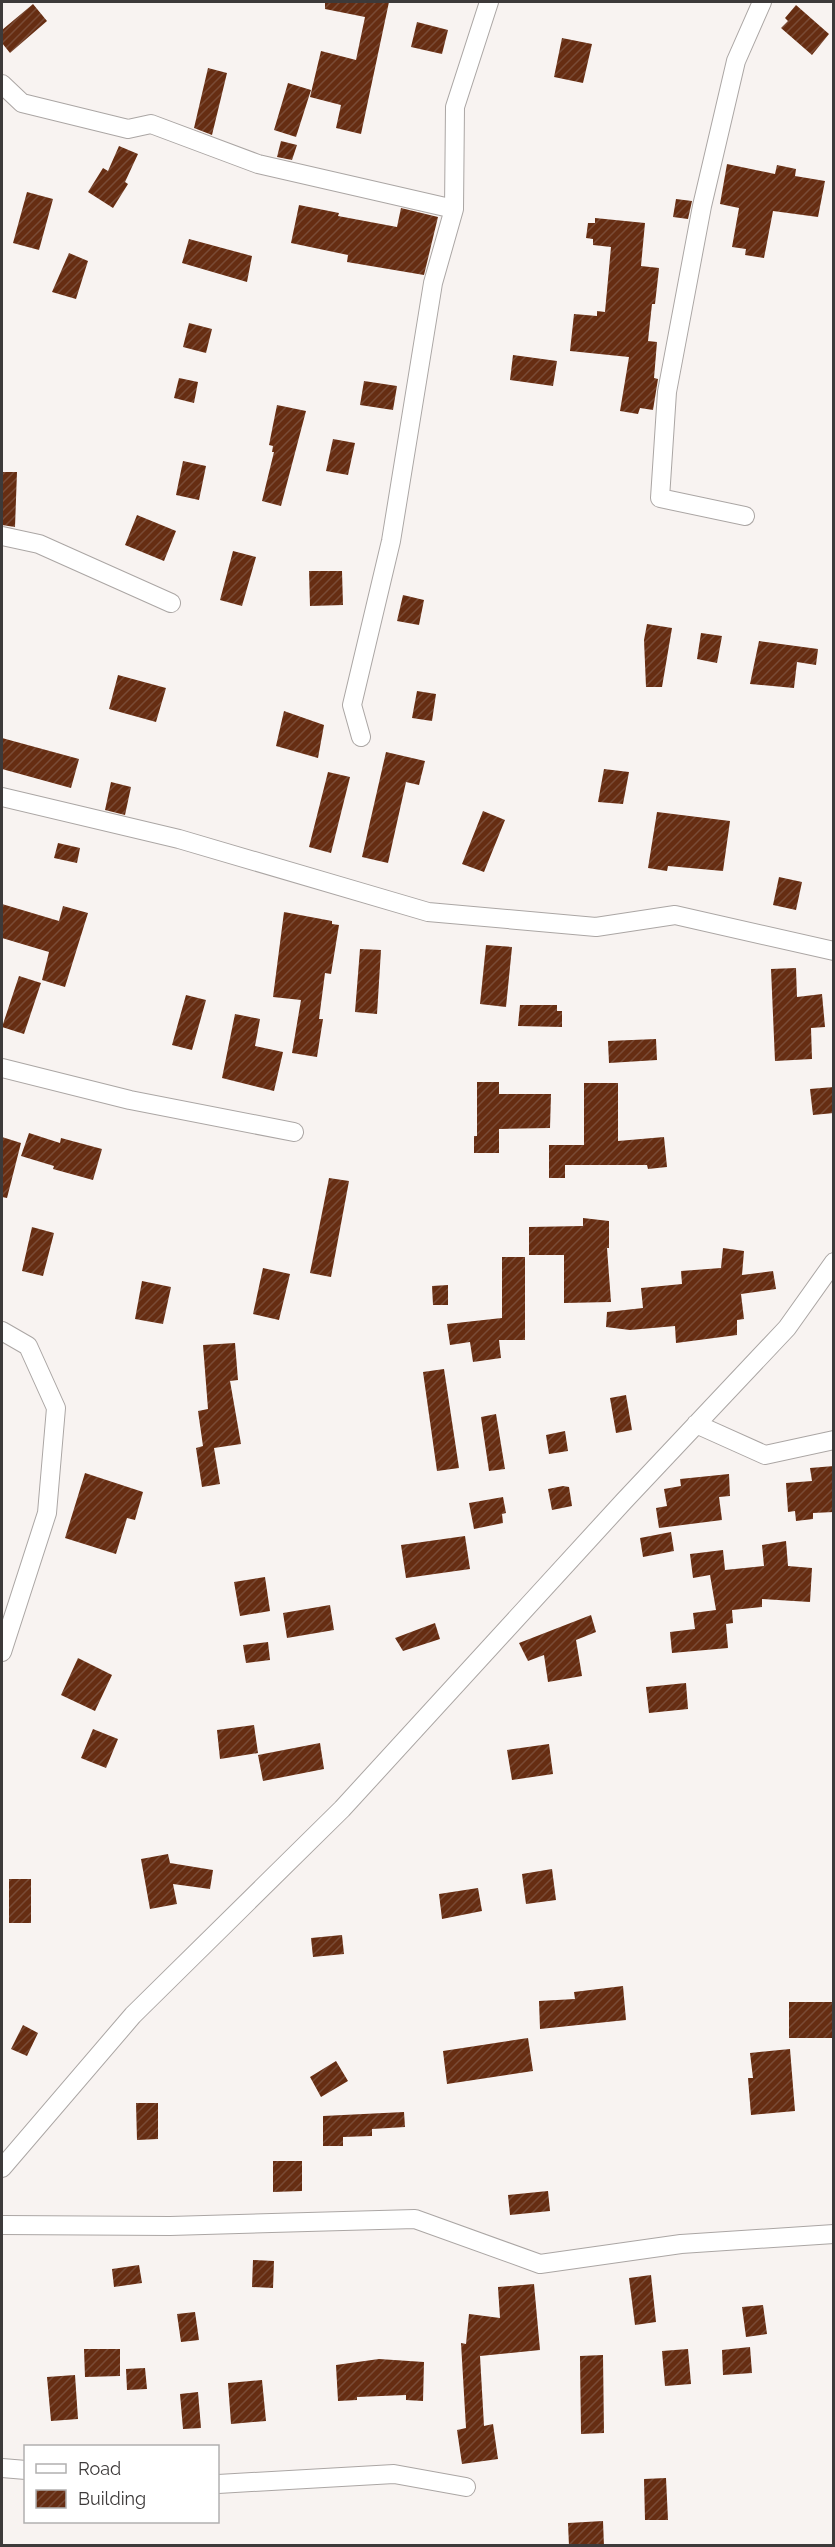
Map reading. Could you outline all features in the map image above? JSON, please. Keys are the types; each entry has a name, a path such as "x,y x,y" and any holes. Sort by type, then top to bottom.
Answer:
{"street":[{"path":"361,737 352,705 391,542 433,283 454,209 455,107 489,2"},
{"path":"745,516 660,498 667,392 702,206 736,61 762,2"},
{"path":"2,84 22,103 128,129 151,124 258,164 454,209"},
{"path":"2,536 39,544 171,603"},
{"path":"2,797 179,839 428,912 596,927 675,915 834,951"},
{"path":"2,1068 130,1100 294,1132"},
{"path":"2,2168 133,2015 342,1809 787,1328 834,1262"},
{"path":"2,1331 28,1346 56,1408 47,1513 2,1652"},
{"path":"696,1424 765,1455 834,1440"},
{"path":"2,2225 171,2226 415,2219 540,2264 681,2244 834,2234"},
{"path":"2,2468 24,2470"},
{"path":"219,2484 394,2474 466,2487"}],"building":[{"path":"325,2 389,2 361,134 336,128 341,105 310,97 321,51 356,60 365,17 325,9"},
{"path":"33,4 47,21 10,53 2,43 2,30"},
{"path":"796,5 829,34 812,55 781,28 788,21 785,18"},
{"path":"417,22 448,30 442,54 411,47"},
{"path":"562,38 592,44 583,83 554,77"},
{"path":"208,68 227,73 212,135 194,128"},
{"path":"288,83 311,90 296,137 274,130"},
{"path":"281,141 297,145 292,160 277,157"},
{"path":"119,146 138,154 125,182 128,184 113,208 88,192 103,168 108,171"},
{"path":"727,164 775,174 777,165 796,169 795,176 825,181 818,217 773,211 764,258 745,255 746,249 732,247 739,208 720,204"},
{"path":"27,192 53,199 39,250 13,243"},
{"path":"676,199 692,201 688,219 673,217"},
{"path":"299,205 339,213 338,216 397,227 401,208 438,217 424,275 347,262 348,255 291,243"},
{"path":"595,218 645,223 641,266 659,268 648,341 657,342 654,378 658,379 653,410 640,408 638,414 620,411 629,357 570,351 574,314 597,316 597,311 605,312 611,247 593,245 593,239 586,238 588,223 595,223"},
{"path":"189,239 252,256 247,282 182,263"},
{"path":"69,253 88,261 76,299 52,292"},
{"path":"189,323 212,329 206,353 183,347"},
{"path":"513,355 557,361 553,386 510,380"},
{"path":"179,378 198,382 194,403 174,398"},
{"path":"364,381 397,386 393,410 360,405"},
{"path":"277,405 306,411 281,506 262,501 274,452 272,452 273,446 269,445"},
{"path":"333,439 355,443 348,475 326,471"},
{"path":"183,461 206,466 199,500 176,495"},
{"path":"2,472 17,472 15,527 2,525"},
{"path":"137,515 176,531 164,561 125,545"},
{"path":"233,551 256,557 242,606 220,600"},
{"path":"309,571 342,571 343,605 310,606"},
{"path":"403,595 424,600 419,625 397,621"},
{"path":"647,624 672,628 662,687 646,687 644,640"},
{"path":"701,633 722,636 717,663 697,659"},
{"path":"759,641 818,649 816,665 797,662 794,688 750,684"},
{"path":"118,675 166,688 156,722 109,709"},
{"path":"417,691 436,694 432,721 412,718"},
{"path":"284,711 324,725 318,758 276,746"},
{"path":"2,738 79,759 71,788 2,769"},
{"path":"386,752 425,761 419,785 406,782 388,863 362,857"},
{"path":"604,769 629,772 623,804 598,802"},
{"path":"328,772 350,777 331,853 309,847"},
{"path":"111,782 131,787 125,815 105,810"},
{"path":"483,811 505,820 484,872 462,864"},
{"path":"657,812 730,821 723,871 668,866 667,871 648,868"},
{"path":"58,843 80,848 77,863 54,858"},
{"path":"779,877 802,882 796,910 773,905"},
{"path":"2,904 59,921 63,906 88,913 65,987 42,980 49,952 2,938"},
{"path":"284,912 332,921 332,924 339,925 331,974 325,973 319,1019 323,1019 317,1057 292,1053 301,1000 273,997"},
{"path":"486,945 512,947 506,1007 480,1004"},
{"path":"360,949 381,950 377,1014 355,1012"},
{"path":"796,968 797,997 822,994 825,1027 811,1028 812,1059 775,1061 771,969"},
{"path":"19,976 41,983 24,1034 2,1027"},
{"path":"186,995 206,1000 192,1050 172,1045"},
{"path":"520,1005 557,1005 557,1011 562,1011 562,1027 518,1026"},
{"path":"235,1014 260,1019 255,1046 283,1052 274,1091 222,1078"},
{"path":"656,1039 657,1060 609,1063 608,1041"},
{"path":"477,1082 499,1082 499,1094 551,1094 550,1128 499,1129 499,1153 474,1153 474,1136 477,1136"},
{"path":"584,1083 618,1083 618,1141 664,1137 667,1167 648,1169 647,1165 565,1165 565,1178 549,1178 549,1145 584,1145"},
{"path":"834,1087 834,1113 813,1115 810,1089"},
{"path":"29,1133 60,1143 61,1138 102,1149 93,1180 53,1169 54,1166 21,1156"},
{"path":"2,1137 21,1143 7,1198 2,1197"},
{"path":"329,1178 349,1181 331,1277 310,1273"},
{"path":"583,1218 609,1221 609,1248 607,1248 611,1302 564,1303 564,1255 529,1255 529,1227 583,1226"},
{"path":"32,1227 54,1233 43,1276 22,1271"},
{"path":"723,1248 744,1251 742,1275 773,1271 776,1289 741,1294 744,1319 737,1320 737,1335 676,1343 675,1326 630,1330 606,1327 607,1312 643,1308 641,1288 682,1284 681,1271 721,1268"},
{"path":"502,1257 525,1257 525,1340 499,1340 501,1358 473,1362 470,1342 450,1345 447,1324 502,1318"},
{"path":"263,1268 290,1274 279,1320 253,1314"},
{"path":"142,1281 171,1287 163,1324 135,1319"},
{"path":"448,1285 448,1305 433,1305 432,1286"},
{"path":"235,1343 238,1380 230,1381 241,1444 214,1448 220,1484 202,1487 196,1448 203,1446 198,1411 208,1409 203,1345"},
{"path":"444,1369 459,1468 437,1471 423,1372"},
{"path":"626,1395 632,1430 616,1433 610,1398"},
{"path":"496,1414 505,1469 489,1471 481,1417"},
{"path":"565,1431 568,1451 549,1454 546,1435"},
{"path":"834,1466 834,1512 813,1513 813,1519 796,1521 795,1511 788,1512 786,1483 812,1481 810,1468"},
{"path":"85,1473 143,1492 135,1520 127,1518 116,1554 65,1538"},
{"path":"729,1474 730,1496 719,1497 722,1520 659,1528 656,1508 667,1506 664,1489 681,1486 680,1479"},
{"path":"569,1487 572,1506 552,1510 548,1489"},
{"path":"503,1497 506,1513 502,1514 503,1523 474,1529 469,1503"},
{"path":"671,1532 674,1551 643,1557 640,1538"},
{"path":"465,1536 470,1569 406,1578 401,1545"},
{"path":"786,1541 788,1566 812,1568 810,1602 762,1599 762,1607 732,1610 733,1623 726,1624 728,1648 672,1653 670,1632 695,1629 693,1613 716,1610 710,1575 693,1578 690,1554 723,1550 725,1570 764,1566 762,1545"},
{"path":"265,1577 270,1611 240,1616 234,1582"},
{"path":"330,1605 334,1630 287,1638 283,1613"},
{"path":"591,1615 596,1632 576,1640 582,1676 548,1682 544,1655 528,1661 519,1643"},
{"path":"435,1623 440,1639 403,1651 395,1638"},
{"path":"268,1642 270,1660 246,1663 243,1645"},
{"path":"78,1658 112,1675 95,1711 61,1695"},
{"path":"686,1683 688,1709 649,1713 646,1687"},
{"path":"254,1725 258,1753 220,1759 217,1730"},
{"path":"93,1729 118,1739 106,1768 81,1758"},
{"path":"320,1743 324,1769 263,1781 258,1755"},
{"path":"549,1744 553,1774 512,1780 507,1750"},
{"path":"168,1854 170,1863 213,1870 210,1889 173,1884 177,1904 150,1909 141,1859"},
{"path":"552,1869 556,1900 526,1904 522,1874"},
{"path":"9,1879 31,1879 31,1923 9,1923"},
{"path":"478,1888 482,1911 442,1919 439,1894"},
{"path":"342,1935 344,1954 313,1957 311,1938"},
{"path":"623,1986 626,2020 540,2029 539,2001 575,1999 574,1992"},
{"path":"789,2002 834,2002 834,2038 789,2038"},
{"path":"23,2025 38,2033 27,2056 11,2049"},
{"path":"528,2038 533,2071 447,2084 443,2051"},
{"path":"790,2049 795,2111 751,2115 748,2078 753,2078 750,2053"},
{"path":"336,2061 348,2081 321,2097 310,2077"},
{"path":"136,2103 158,2103 158,2139 137,2140"},
{"path":"404,2112 405,2127 372,2129 372,2136 343,2137 343,2146 323,2146 323,2116"},
{"path":"273,2161 302,2161 302,2191 273,2192"},
{"path":"548,2191 550,2211 510,2215 508,2195"},
{"path":"253,2260 274,2261 273,2288 252,2287"},
{"path":"139,2265 142,2283 114,2287 112,2269"},
{"path":"651,2275 656,2322 635,2325 629,2278"},
{"path":"534,2284 540,2350 480,2356 484,2426 493,2424 498,2459 462,2464 457,2430 466,2428 461,2343 466,2344 469,2314 500,2318 498,2287"},
{"path":"763,2305 767,2334 746,2337 742,2307"},
{"path":"195,2312 199,2340 181,2342 177,2314"},
{"path":"750,2347 752,2373 723,2375 722,2350"},
{"path":"84,2349 120,2349 120,2376 85,2377"},
{"path":"688,2349 691,2384 665,2386 662,2351"},
{"path":"603,2355 604,2433 581,2434 580,2356"},
{"path":"379,2359 424,2362 423,2401 406,2400 406,2395 357,2397 357,2400 338,2401 336,2365"},
{"path":"145,2368 147,2389 127,2390 126,2369"},
{"path":"75,2375 78,2419 51,2421 47,2377"},
{"path":"262,2380 266,2421 231,2424 228,2383"},
{"path":"198,2392 201,2428 183,2429 180,2394"},
{"path":"666,2478 668,2520 645,2520 644,2479"},
{"path":"603,2521 604,2546 569,2546 568,2523"}]}
